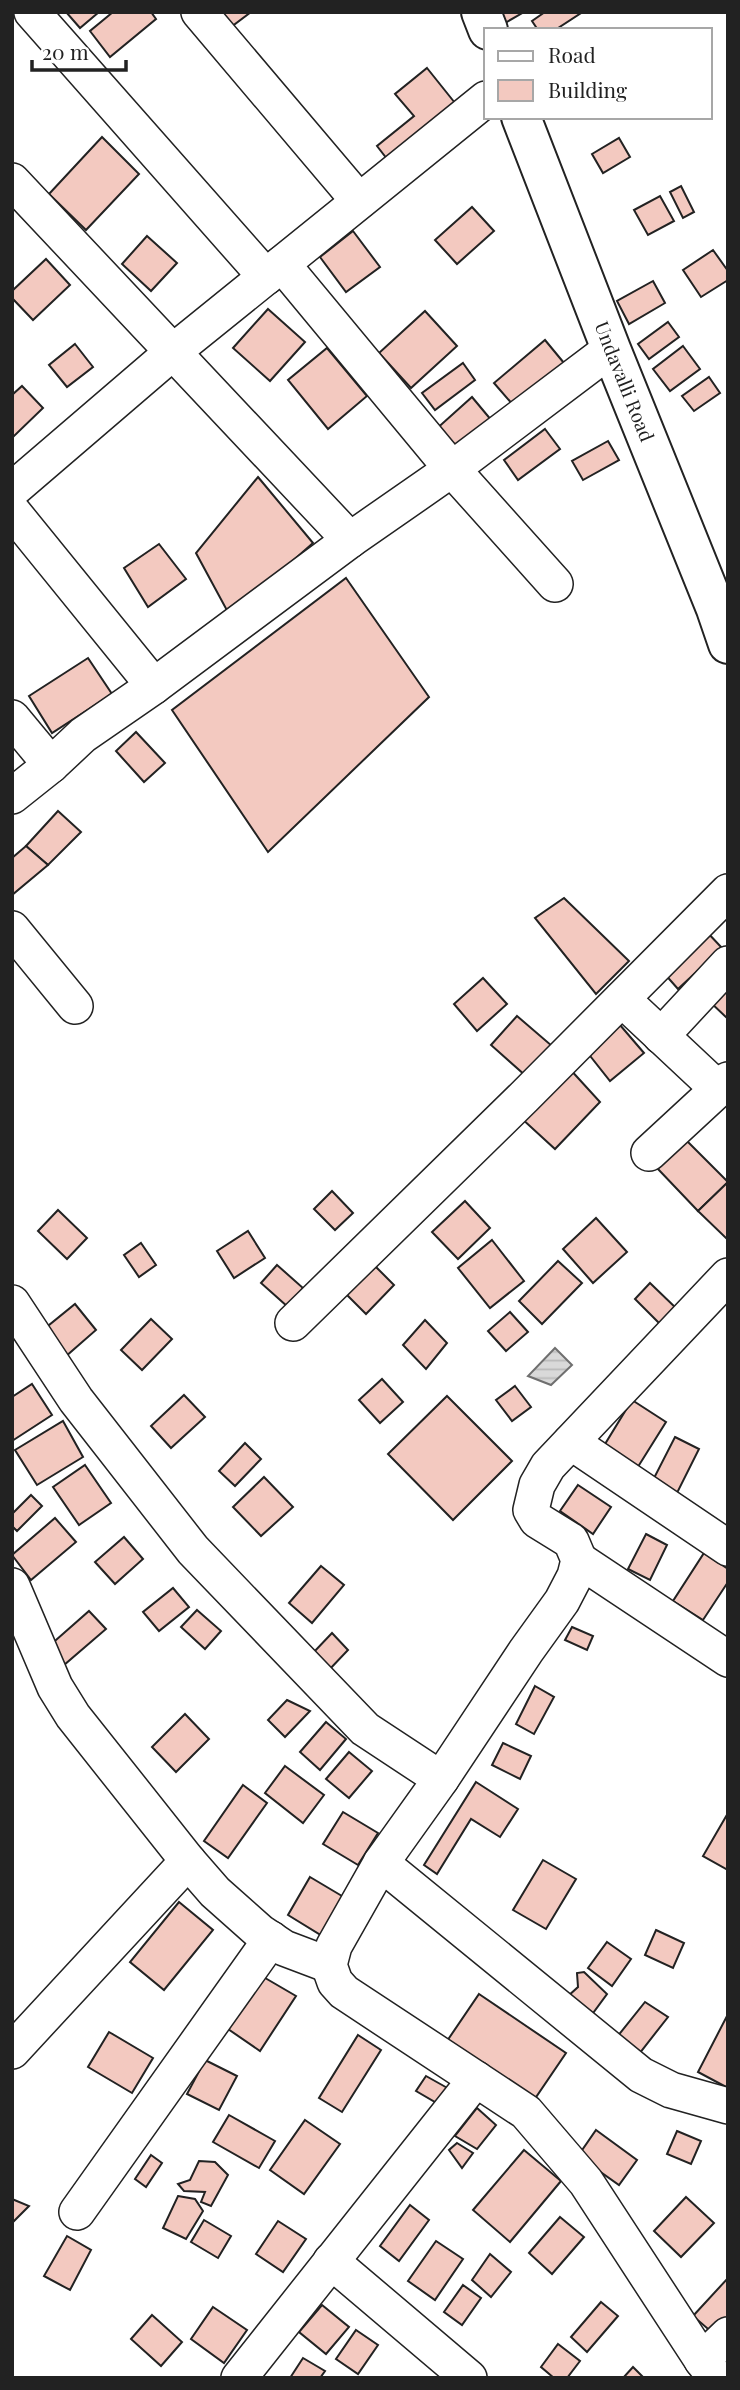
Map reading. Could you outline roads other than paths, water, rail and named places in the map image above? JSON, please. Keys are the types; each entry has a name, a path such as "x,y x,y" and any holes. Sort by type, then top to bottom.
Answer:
{"main road":[{"name":"Undavalli Road","path":"522,119 728,644"}],"street":[{"path":"32,12 274,271 555,584"},
{"path":"198,12 359,201"},
{"path":"12,490 174,351 484,101"},
{"path":"12,181 350,540"},
{"path":"12,796 83,735 155,686 350,540 452,469 611,349"},
{"path":"12,511 155,686"},
{"path":"12,718 51,765"},
{"path":"293,1323 728,892"},
{"path":"12,929 75,1006"},
{"path":"661,1036 728,964"},
{"path":"622,999 661,1036 723,1084 649,1153"},
{"path":"728,1276 548,1466 537,1485 531,1510 537,1520 570,1541 579,1560 728,1659"},
{"path":"15,1312 76,1400 193,1550 365,1729 441,1779"},
{"path":"571,1442 728,1548"},
{"path":"579,1560 575,1576 562,1601 381,1863 334,1947 329,1965 335,1982 344,1992 526,2112 586,2182 709,2369 728,2335"},
{"path":"12,1586 55,1687 74,1716 188,1861 215,1892 271,1939 284,1948 329,1965"},
{"path":"12,2051 188,1861"},
{"path":"381,1863 630,2068 671,2090 728,2106"},
{"path":"77,2212 271,1939"},
{"path":"239,2378 476,2079"},
{"path":"331,2261 470,2378"}]}
